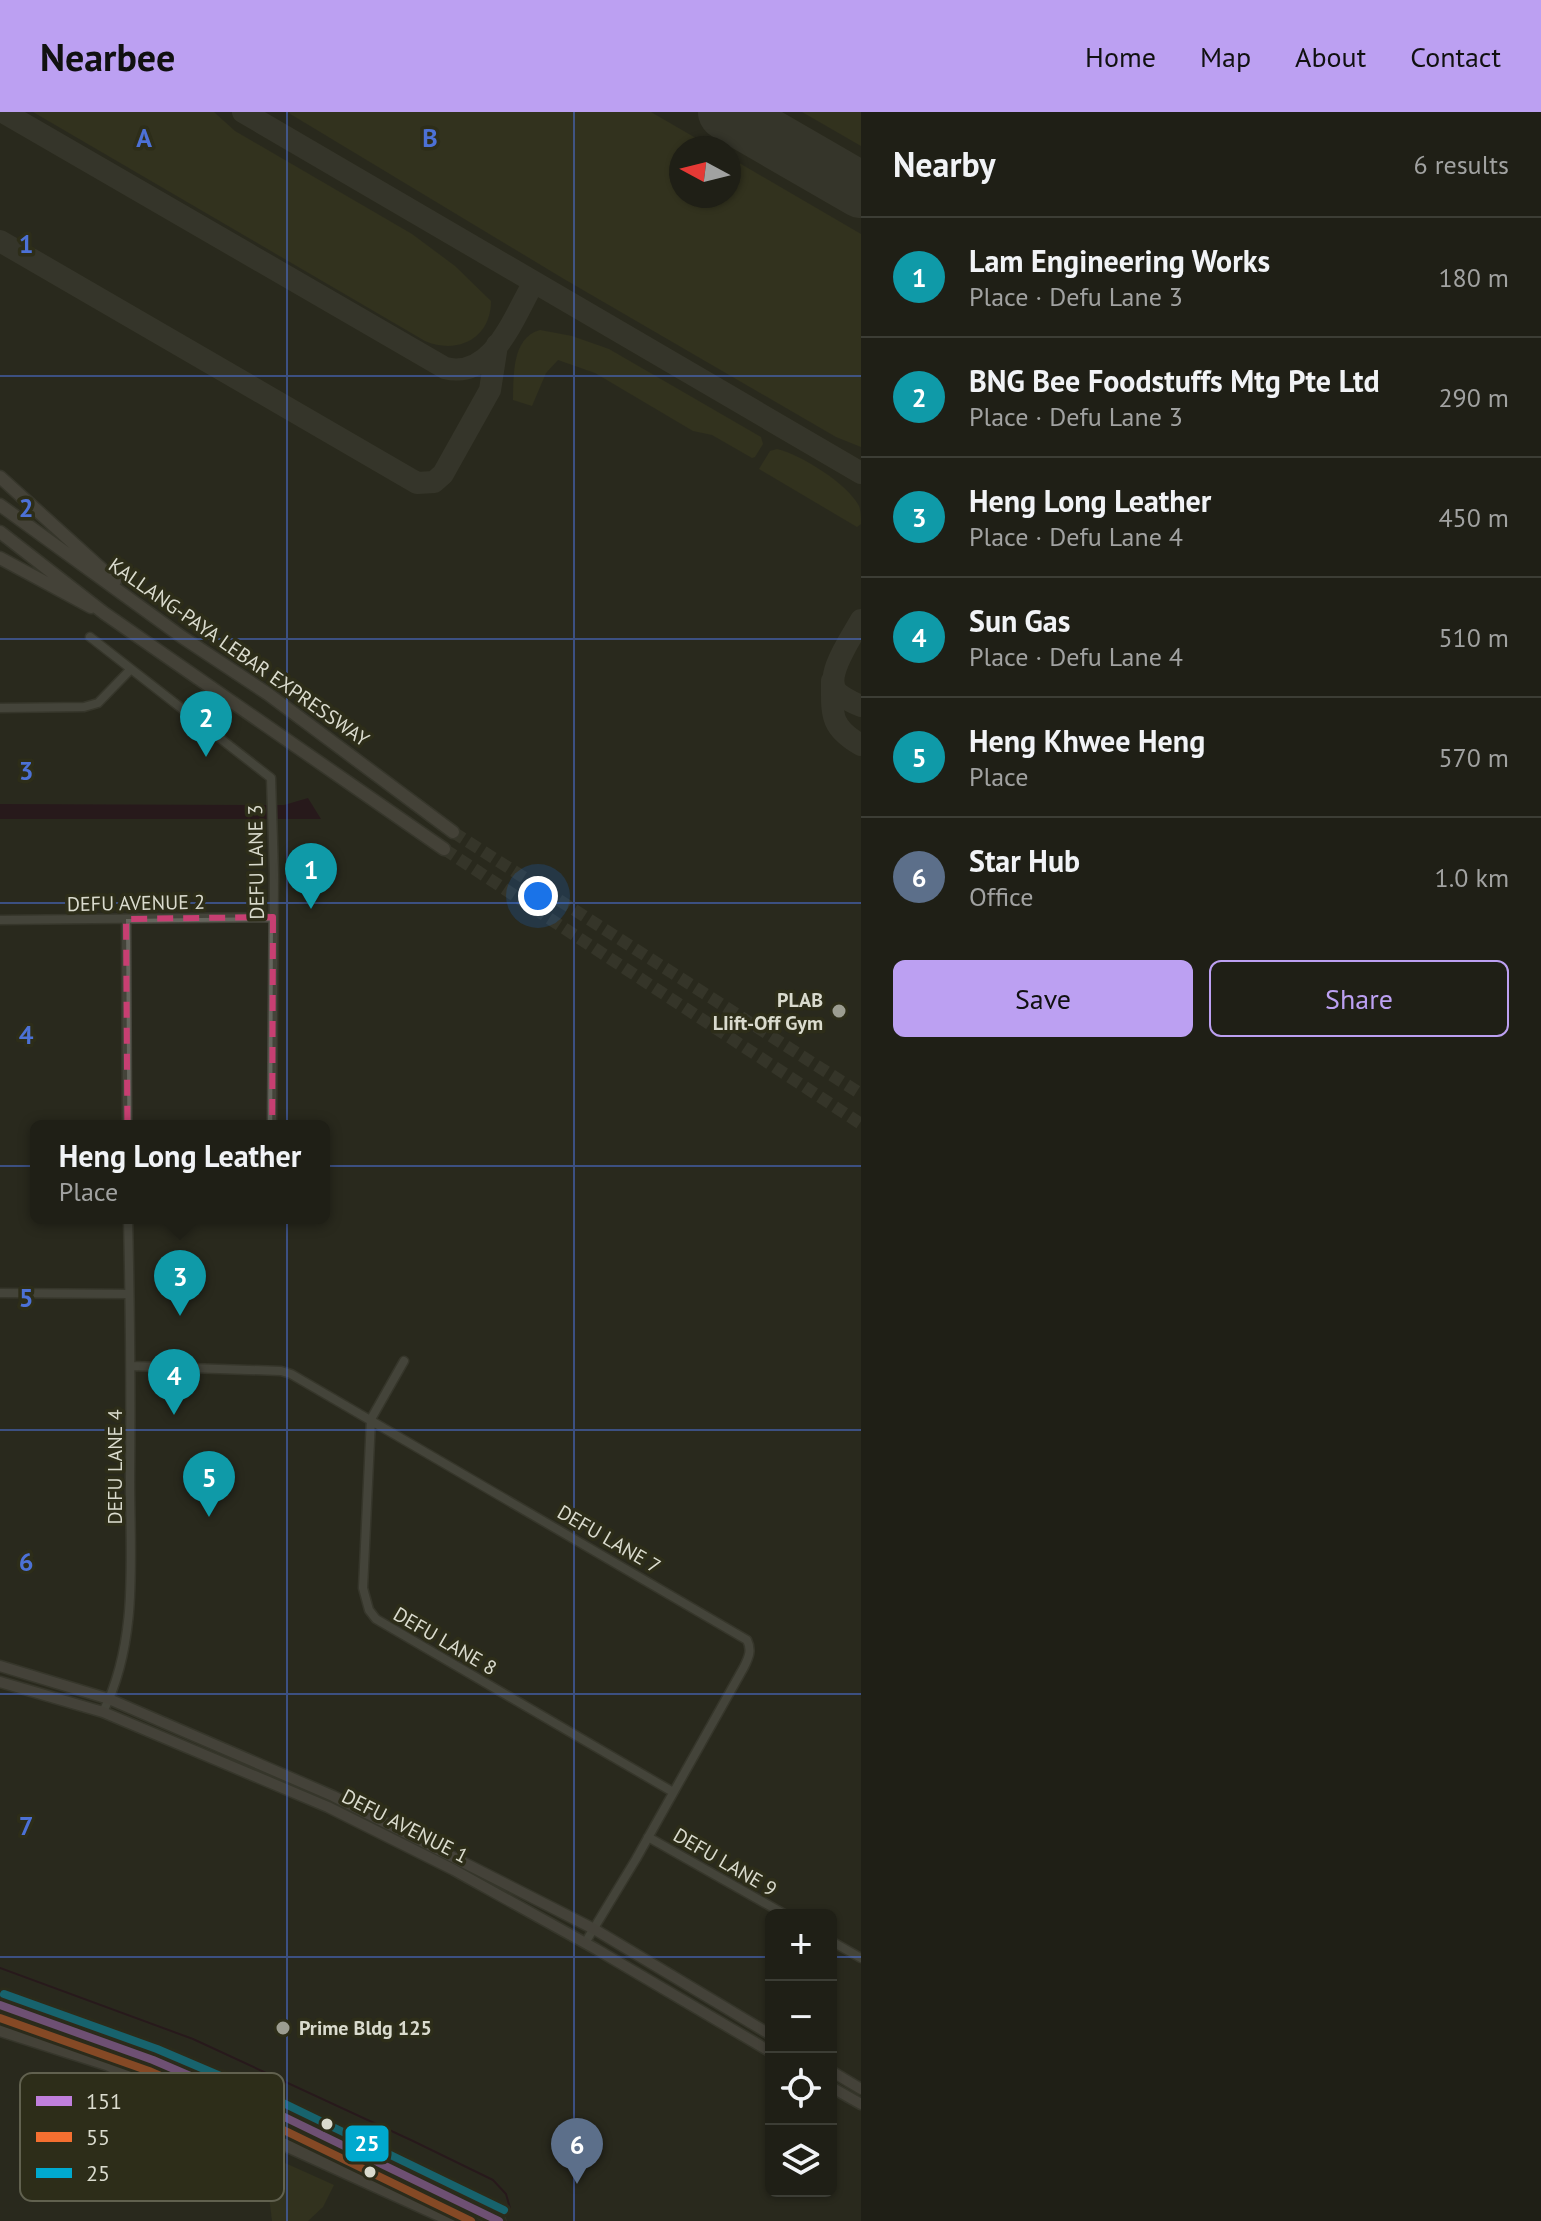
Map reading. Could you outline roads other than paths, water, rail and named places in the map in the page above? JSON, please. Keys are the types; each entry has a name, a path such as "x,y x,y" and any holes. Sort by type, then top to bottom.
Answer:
{"highway":[{"path":"0,477 92,558 139,606"},
{"name":"KALLANG-PAYA LEBAR EXPRESSWAY","path":"0,505 139,606 268,694 453,832"},
{"path":"0,532 104,613 444,849"},
{"path":"0,558 104,613"},
{"path":"0,2005 94,2037 181,2073"},
{"path":"0,2030 127,2073"},
{"path":"94,2037 105,2051 107,2064"},
{"path":"284,2117 499,2221"},
{"path":"284,2144 453,2221"}],"main road":[{"name":"DEFU AVENUE 1","path":"0,1666 109,1699 333,1796 594,1929 765,2031"},
{"name":"DEFU AVENUE 1","path":"0,1682 103,1712 328,1807 454,1870 765,2048"},
{"path":"837,2075 861,2089"},
{"path":"837,2090 861,2104"}],"street":[{"name":"DEFU LANE 3","path":"90,637 271,778 272,1120"},
{"path":"0,708 84,707 98,703 130,670"},
{"name":"DEFU AVENUE 2","path":"0,920 273,917"},
{"path":"126,919 127,1120"},
{"name":"DEFU LANE 4","path":"103,1712 126,1637 131,1588 128,1224"},
{"path":"0,1293 129,1294"},
{"path":"371,1419 404,1361"},
{"name":"DEFU LANE 7","path":"131,1366 281,1371 371,1419 747,1640 749,1656 585,1943"},
{"name":"DEFU LANE 8","path":"371,1419 363,1588 369,1610 376,1619 673,1792"},
{"name":"DEFU LANE 9","path":"648,1837 775,1909"},
{"path":"837,1944 861,1958"}],"waterway":[{"path":"0,1968 193,2039 266,2073"},
{"path":"284,2081 493,2180 506,2194 510,2208"}],"tunnel":[{"path":"453,832 861,1094"},
{"path":"444,849 861,1124"}],"place":[{"name":"BNG Bee Foodstuffs Mtg Pte Ltd","path":"206,757"},
{"name":"Lam Engineering Works","path":"311,909"},
{"name":"PLAB LIift-Off Gym","path":"839,1011"},
{"name":"Heng Long Leather","path":"180,1316"},
{"name":"Sun Gas","path":"174,1415"},
{"name":"Heng Khwee Heng","path":"209,1517"},
{"name":"Prime Bldg 125","path":"283,2028"},
{"name":"Star Hub","path":"577,2184"}]}
